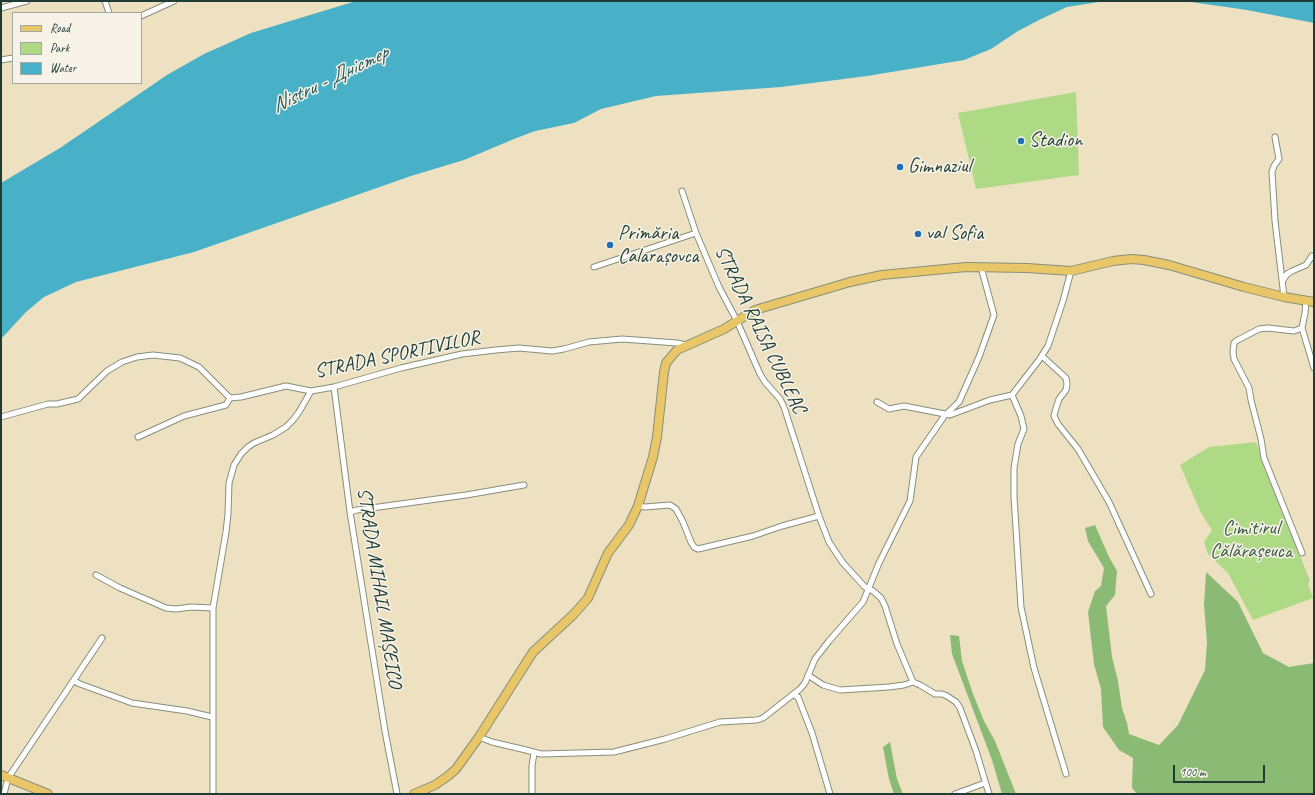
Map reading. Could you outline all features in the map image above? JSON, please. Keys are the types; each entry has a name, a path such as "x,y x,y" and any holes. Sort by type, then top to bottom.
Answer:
{"main road":[{"path":"414,794 435,785 456,769 479,737 533,652 578,610 588,598 608,553 629,524 638,506 657,437 666,363 677,350 724,329 755,310 865,278 882,275 981,267 1071,271 1113,261 1131,259 1144,260 1169,265 1221,281 1284,297 1310,302"},
{"path":"5,776 48,794"}],"street":[{"path":"1,8 27,1"},
{"path":"104,1 109,12"},
{"path":"142,16 174,1"},
{"path":"1,60 12,58"},
{"path":"1275,137 1280,159 1274,166 1272,172 1275,221 1284,297"},
{"name":"STRADA RAISA CUBLEAC","path":"682,191 696,233 719,287 737,321 760,374 782,403 829,542 839,557 865,587 877,594 885,606 897,644 914,682"},
{"name":"STRADA RAISA CUBLEAC","path":"594,267 696,233"},
{"path":"1282,280 1287,274 1306,265 1312,256"},
{"path":"479,737 492,742 541,754 614,752 665,739 720,722 757,720 763,718 794,695 805,683 815,659 828,640 862,605 879,563 910,501 916,457 922,446 945,415 959,402 980,356 993,320 993,311 981,267"},
{"path":"876,402 889,409 904,406 950,415 990,400 1012,395 1048,346 1071,271"},
{"path":"1310,302 1305,313 1302,328 1314,368"},
{"path":"1302,328 1294,331 1268,328 1259,329 1236,341 1234,343 1233,352 1234,359 1249,388 1264,458 1302,553"},
{"name":"STRADA SPORTIVILOR","path":"230,398 286,386 311,391 462,354 518,348 552,351 564,350 589,342 622,339 687,345"},
{"path":"1,417 48,404 57,404 78,399 107,371 122,362 137,357 153,355 180,358 190,362 206,373 230,398 226,405 184,416 138,437"},
{"path":"1042,356 1066,378 1066,390 1059,399 1054,416 1058,424 1078,449 1109,502 1151,594"},
{"name":"STRADA MIHAIL MAȘEICO","path":"334,386 350,512 385,731 397,794"},
{"path":"213,794 213,608 226,526 229,483 234,465 241,454 254,443 273,435 286,427 293,420 311,391"},
{"path":"1012,395 1021,416 1024,429 1018,444 1014,468 1014,496 1021,606 1034,668 1066,774"},
{"path":"350,512 466,496 524,485"},
{"path":"638,506 645,507 670,504 676,508 691,542 694,547 698,549 753,536 819,516"},
{"path":"96,575 120,588 166,608 213,608"},
{"path":"4,794 5,776 74,680 102,638"},
{"path":"808,675 823,685 840,690 889,687 914,682 920,684 935,694 947,696 956,702 960,708 976,751 989,794"},
{"path":"74,680 80,684 132,703 187,711 212,717"},
{"path":"794,695 798,697 812,733 830,794"},
{"path":"532,794 532,766 534,753"},
{"path":"955,794 985,783"}],"green space":[{"name":"Stadion","path":"1076,92 1079,175 976,189 958,113"},
{"name":"Cimitirul Călărașeuca","path":"1256,442 1310,580 1308,584 1313,598 1253,620 1228,573 1208,554 1204,542 1212,530 1201,513 1180,465 1209,447"},
{"path":"1095,525 1117,571 1115,595 1106,606 1112,657 1118,681 1122,708 1129,734 1159,745 1178,725 1205,670 1207,642 1204,605 1206,572 1238,602 1263,653 1289,667 1314,663 1314,794 1137,794 1132,788 1133,758 1119,750 1103,727 1101,689 1094,664 1088,612 1095,591 1101,586 1104,568 1088,541 1085,528"},
{"path":"950,635 959,636 962,661 973,694 984,721 995,741 1016,794 1002,794 992,760 952,654"},
{"path":"890,742 897,779 903,794 894,794 889,779 883,747"}],"water":[{"name":"Nistru - Дністер","path":"356,1 1105,1 1067,7 1018,31 991,49 964,60 867,76 781,87 656,96 601,109 574,123 535,131 464,160 411,176 194,252 76,282 44,297 26,312 1,339 1,183 60,148 167,75 204,54 251,33"},
{"path":"1184,1 1314,1 1314,23 1247,10"}],"place":[{"name":"Stadion","path":"1021,141"},
{"name":"Gimnaziul","path":"900,167"},
{"name":"val Sofia","path":"918,234"},
{"name":"Primăria Calarașovca","path":"610,245"}]}
